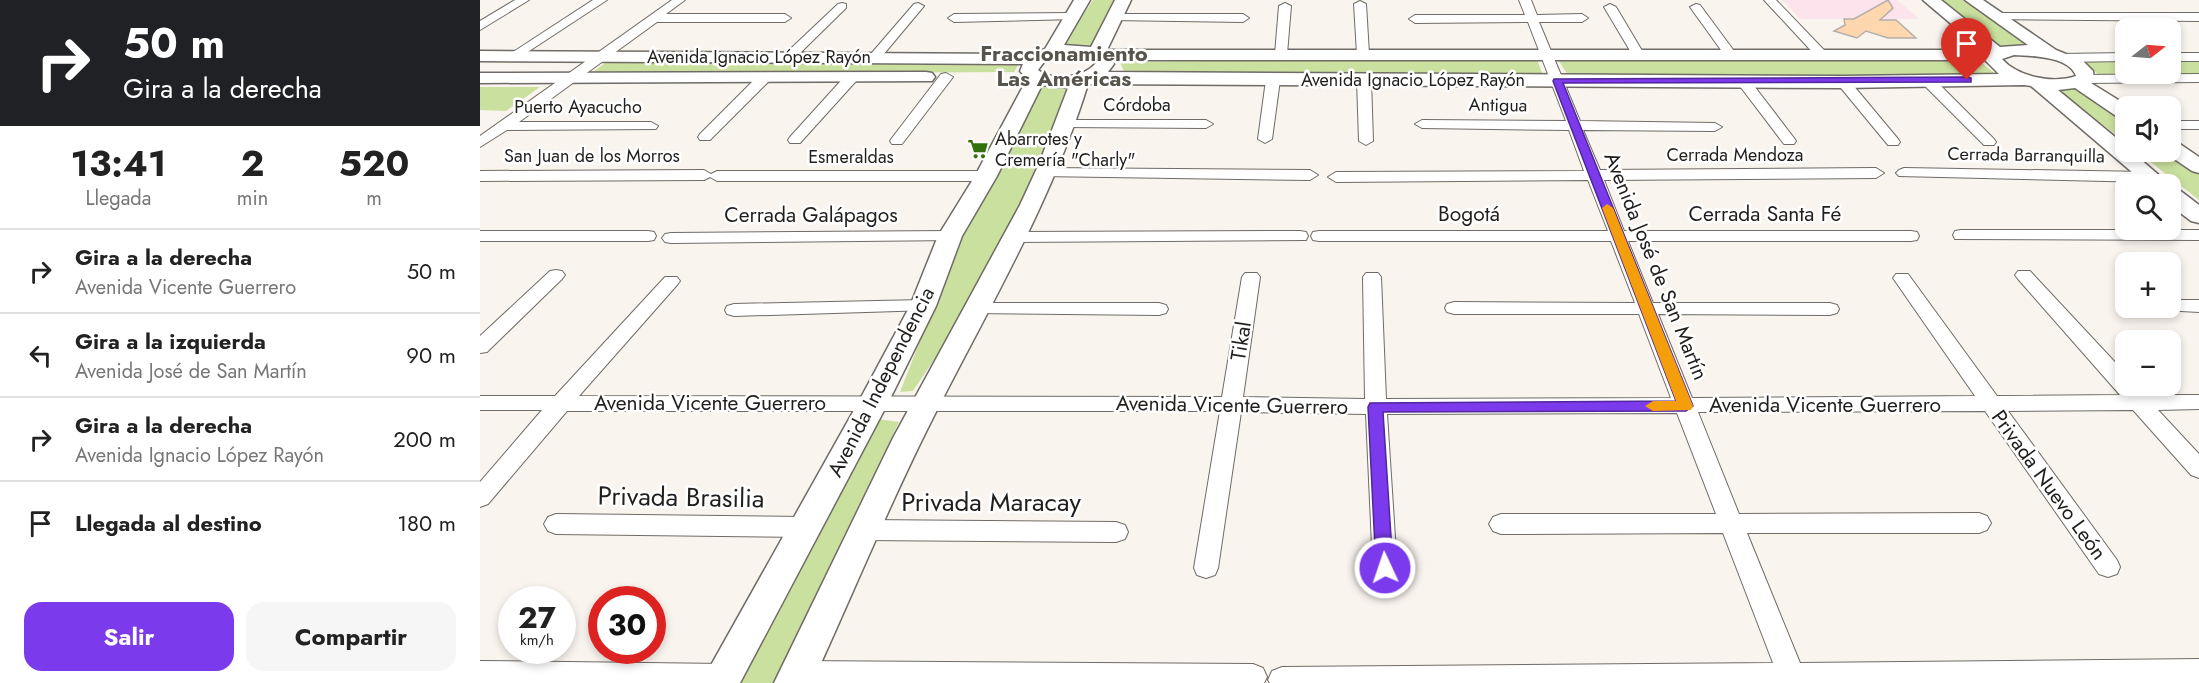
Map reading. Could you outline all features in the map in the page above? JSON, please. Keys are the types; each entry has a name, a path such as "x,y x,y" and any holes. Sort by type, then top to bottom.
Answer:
{"street":[{"path":"480,26 524,0"},
{"path":"513,56 602,0"},
{"path":"480,143 679,0"},
{"name":"Avenida Independencia","path":"722,680 873,403 923,306 950,236 986,176 1040,67 1082,0"},
{"path":"1123,0 1098,54 1104,59 1102,69 1084,78 1067,124 1017,237 926,404 795,678 1253,677"},
{"path":"1770,0 1820,53"},
{"path":"1931,0 1996,54 1993,59 1996,64 2032,81 2145,174"},
{"path":"1973,0 2058,56 2079,66 2086,75 2082,81"},
{"path":"1360,4 1363,54"},
{"path":"788,57 842,6"},
{"path":"874,58 918,6"},
{"path":"1281,54 1285,6"},
{"path":"1610,7 1638,54"},
{"path":"1696,8 1730,54"},
{"path":"1415,19 1529,9 1582,18"},
{"name":"Avenida José de San Martín","path":"1529,9 1793,679"},
{"path":"954,18 1072,17"},
{"path":"1997,17 2199,17"},
{"path":"655,18 785,18"},
{"path":"1115,18 1243,18"},
{"name":"Avenida Ignacio López Rayón","path":"480,56 874,58 1040,67 1076,50 1098,54 1996,54 2027,50 2058,56"},
{"path":"2058,56 2115,57"},
{"path":"2181,57 2199,57"},
{"path":"1000,77 1040,67"},
{"name":"Avenida Ignacio López Rayón","path":"1040,67 1057,82 1084,78 2032,81 2053,84 2082,81"},
{"path":"705,137 765,77"},
{"path":"795,140 852,77"},
{"path":"897,141 945,77"},
{"name":"Avenida Ignacio López Rayón","path":"480,78 968,77"},
{"path":"2082,81 2199,78"},
{"path":"1265,139 1273,80"},
{"path":"1364,80 1366,141"},
{"path":"1743,81 1789,141"},
{"path":"1929,81 1989,142"},
{"path":"2082,81 2115,106"},
{"path":"1843,82 1893,142"},
{"name":"Córdoba","path":"1067,124 1206,124"},
{"name":"Antigua","path":"1422,124 1715,127"},
{"path":"2181,125 2199,125"},
{"name":"Puerto Ayacucho","path":"504,126 651,126"},
{"path":"2181,154 2199,167"},
{"path":"1045,173 1310,175"},
{"name":"Cerrada Mendoza","path":"1336,177 1876,173"},
{"name":"Cerrada Barranquilla","path":"1904,173 2115,180"},
{"name":"San Juan de los Morros","path":"480,176 711,176"},
{"name":"Esmeraldas","path":"711,176 986,176"},
{"path":"2181,202 2199,216"},
{"path":"1961,235 2199,235"},
{"path":"480,236 648,236"},
{"name":"Cerrada Galápagos","path":"671,238 950,236"},
{"path":"1017,237 1300,236"},
{"name":"Bogotá","path":"1319,236 1618,236"},
{"name":"Cerrada Santa Fé","path":"1618,236 1911,236"},
{"path":"480,347 556,275"},
{"path":"2024,275 2199,469"},
{"name":"Tikal","path":"1206,568 1251,277"},
{"path":"1372,277 1376,407 1385,568"},
{"name":"Privada Nuevo León","path":"1902,278 2108,567"},
{"path":"480,498 561,403 671,281"},
{"path":"734,310 923,306"},
{"path":"2181,306 2199,306"},
{"path":"1454,308 1830,309"},
{"path":"979,309 1159,309"},
{"name":"Avenida Vicente Guerrero","path":"480,404 1230,404 1376,407 2199,402"},
{"path":"1501,524 1979,523"},
{"name":"Privada Brasilia","path":"556,524 806,527"},
{"name":"Privada Maracay","path":"866,530 1116,532"},
{"path":"1281,680 1793,679 2199,672"},
{"path":"480,674 722,680"}],"shaded area":[{"path":"1783,0 1897,0 1919,19 1800,19"}],"green space":[{"path":"1093,0 1114,0 1093,47 1062,47"},
{"path":"1937,0 1967,0 2035,48 1998,48"},
{"path":"1536,57 1543,75 1125,74 1120,62"},
{"path":"1557,58 1977,59 1998,76 1569,77"},
{"path":"608,61 1020,62 1014,72 590,74"},
{"path":"2082,61 2115,61 2115,75 2099,75"},
{"path":"2181,61 2199,61 2199,74 2181,74"},
{"path":"1043,85 1071,87 1007,234 968,309 913,391 900,392 956,249"},
{"path":"480,87 540,87 506,111 480,110"},
{"path":"2085,87 2115,110 2115,134 2058,89"},
{"path":"2181,160 2199,173 2199,200 2181,186 2181,174 2166,174 2151,162 2181,162"},
{"path":"877,419 899,422 773,683 739,683"}],"building":[{"path":"1888,0 1893,8 1880,20 1896,20 1916,38 1888,38 1866,31 1857,38 1834,31 1845,25 1844,19 1854,19"}],"slow traffic":[{"path":"1607,208 1686,406 1653,406"}],"place":[{"name":"Abarrotes y Cremería \"Charly\"","path":"978,149"}],"district":[{"name":"Fraccionamiento Las Américas","path":"1064,66"}],"route":[{"path":"1385,568 1376,407 1686,406 1557,81 1967,80"}]}
